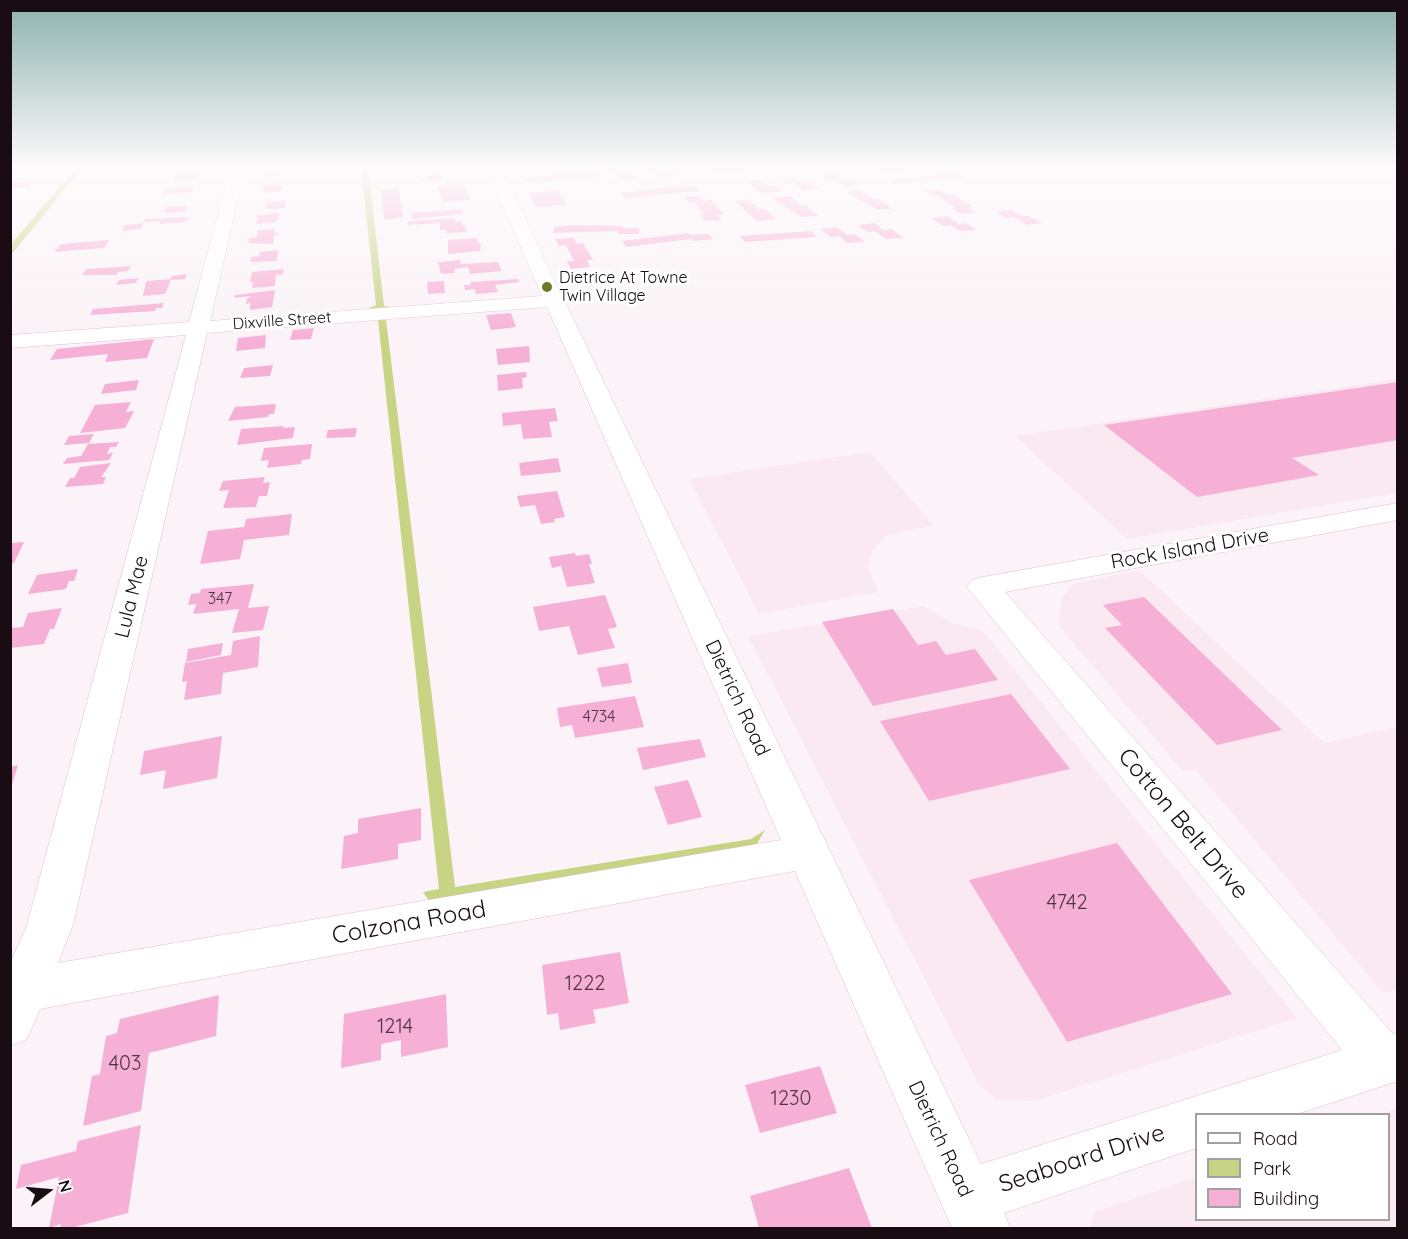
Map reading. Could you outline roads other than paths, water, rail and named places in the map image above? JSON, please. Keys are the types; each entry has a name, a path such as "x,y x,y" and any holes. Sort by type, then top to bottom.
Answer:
{"street":[{"name":"Lula Mae","path":"15,1002 50,925 224,225"},
{"name":"Dietrich Road","path":"519,225 974,1213"},
{"name":"Dixville Street","path":"10,342 554,301"},
{"name":"Rock Island Drive","path":"983,587 1398,511"},
{"name":"Cotton Belt Drive","path":"983,587 1390,1059"},
{"name":"Colzona Road","path":"15,1002 808,852"},
{"path":"1222,1113 1390,1059"},
{"name":"Seaboard Drive","path":"974,1213 1195,1123"}],"place":[{"name":"Dietrice At Towne Twin Village","path":"547,287"}]}
